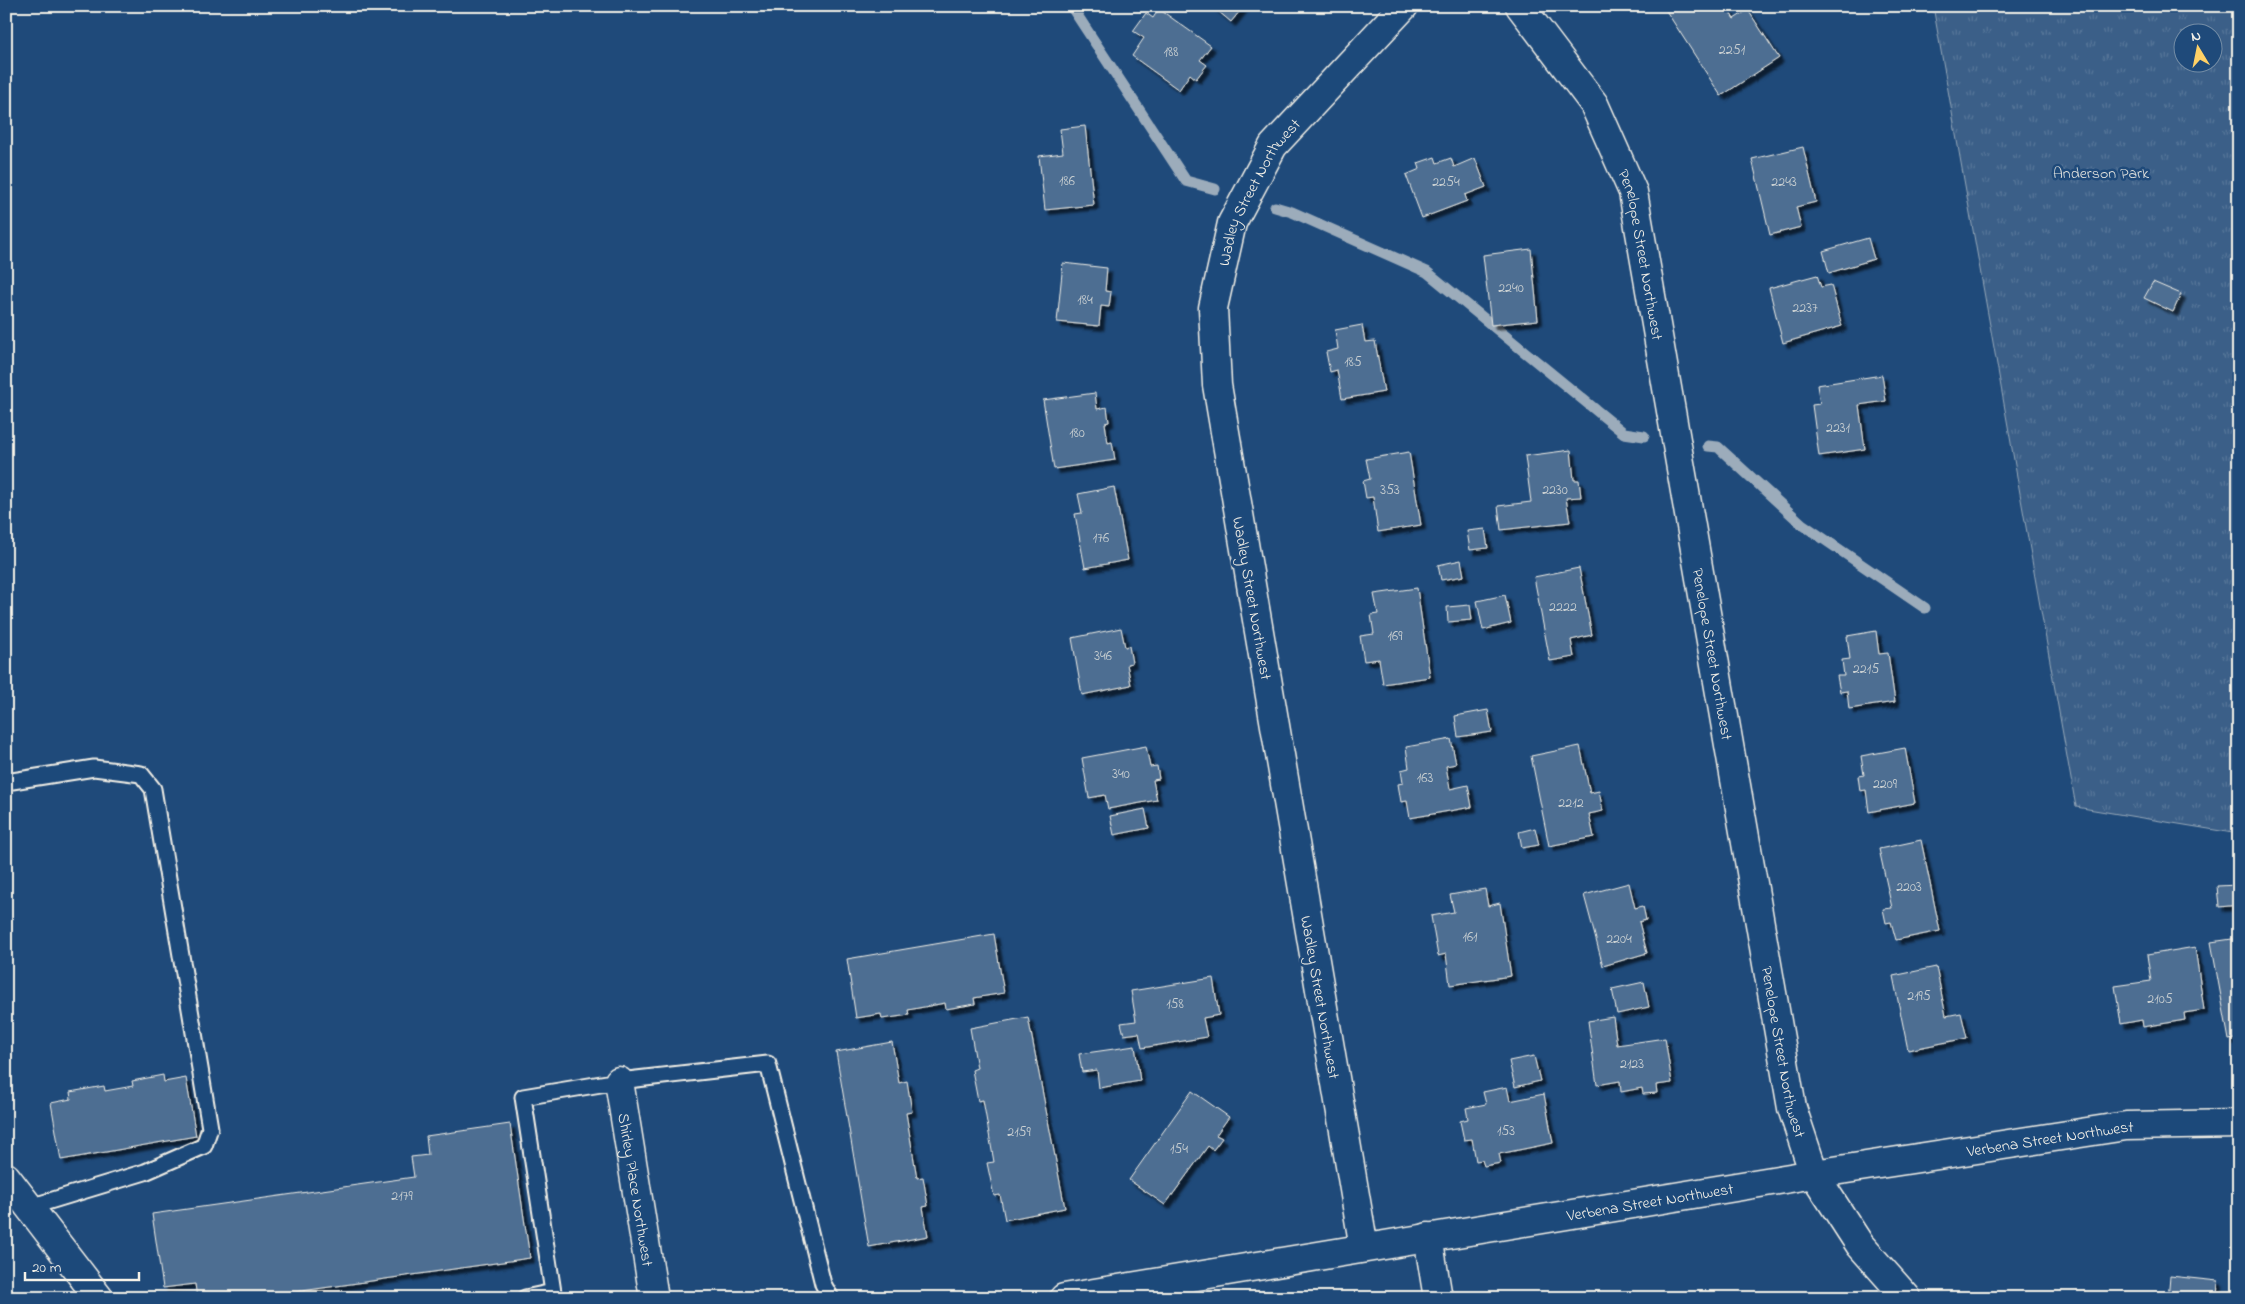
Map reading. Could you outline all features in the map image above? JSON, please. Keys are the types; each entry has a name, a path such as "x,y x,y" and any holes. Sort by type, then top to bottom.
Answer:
{"street":[{"name":"Wadley Street Northwest","path":"1364,1248 1217,384 1213,308 1232,223 1272,146 1404,6"},
{"name":"Penelope Street Northwest","path":"1520,6 1594,104 1633,192 1792,1108 1814,1174 1860,1245 1907,1298"},
{"name":"Shirley Place Northwest","path":"619,1081 654,1298"},
{"name":"Verbena Street Northwest","path":"1064,1298 1814,1174 2126,1126 2239,1124"},
{"path":"6,1177 99,1298"},
{"path":"1428,1238 1438,1298"}],"lane":[{"path":"6,782 94,768 141,774 154,790 210,1128 204,1146 145,1172 30,1207"},
{"path":"525,1298 553,1292 523,1097 619,1081 768,1064 823,1284 831,1298"}],"green space":[{"name":"Anderson Park","path":"1933,6 2239,6 2239,834 2076,807"}],"building":[{"path":"1212,6 1244,6 1231,22"},
{"path":"1669,6 1695,6 1698,11 1706,6 1726,6 1734,19 1748,10 1779,58 1721,96 1665,9"},
{"path":"1159,9 1211,46 1200,60 1207,65 1196,79 1190,74 1179,90 1132,56 1144,38 1133,31 1146,13 1153,18"},
{"path":"1085,126 1094,205 1045,210 1039,156 1063,153 1060,129"},
{"path":"1803,147 1816,202 1796,207 1801,227 1770,235 1752,159"},
{"path":"1435,157 1437,163 1451,158 1454,167 1475,158 1486,187 1465,195 1467,201 1422,218 1406,175 1420,169 1418,163"},
{"path":"1868,238 1874,259 1829,273 1823,251"},
{"path":"1531,249 1538,320 1491,325 1483,255"},
{"path":"1063,263 1107,268 1105,291 1111,292 1109,307 1101,306 1099,326 1057,322"},
{"path":"1817,275 1821,287 1831,285 1842,326 1783,343 1769,288"},
{"path":"2153,282 2181,294 2173,312 2144,298"},
{"path":"1362,325 1365,342 1375,341 1384,392 1342,399 1337,370 1330,372 1326,352 1338,349 1335,330"},
{"path":"1882,375 1886,401 1859,405 1865,449 1819,456 1812,405 1820,404 1817,385"},
{"path":"1095,393 1097,409 1107,407 1109,422 1105,423 1108,443 1112,442 1115,460 1054,469 1043,400"},
{"path":"1571,450 1574,480 1579,480 1581,497 1566,498 1570,522 1501,530 1498,506 1531,502 1525,456"},
{"path":"1409,452 1421,525 1378,532 1373,497 1366,498 1363,481 1370,479 1366,459"},
{"path":"1114,487 1128,560 1085,568 1075,514 1082,513 1078,494"},
{"path":"1485,529 1488,548 1470,550 1467,531"},
{"path":"1461,560 1464,576 1441,580 1438,565"},
{"path":"1579,568 1592,635 1571,640 1574,657 1550,661 1534,577"},
{"path":"1417,588 1430,677 1383,684 1379,659 1364,661 1360,636 1374,634 1371,615 1378,614 1374,594"},
{"path":"1505,595 1511,623 1483,630 1477,601"},
{"path":"1470,605 1472,620 1448,622 1447,607"},
{"path":"1121,628 1125,647 1129,646 1132,663 1127,664 1131,685 1082,695 1072,638"},
{"path":"1876,631 1879,654 1888,653 1895,702 1849,709 1847,691 1840,692 1837,676 1844,676 1842,660 1850,659 1847,636"},
{"path":"1488,710 1492,732 1458,737 1455,716"},
{"path":"1451,739 1456,764 1446,766 1450,789 1468,785 1472,807 1410,818 1407,801 1401,802 1398,784 1403,783 1401,770 1409,768 1406,747"},
{"path":"1146,746 1150,767 1157,766 1159,779 1153,780 1157,800 1108,809 1105,795 1089,798 1082,758"},
{"path":"1580,746 1590,793 1599,791 1603,811 1589,814 1594,837 1549,846 1531,756"},
{"path":"1905,748 1915,803 1869,812 1866,790 1860,791 1858,776 1864,775 1861,756"},
{"path":"1145,809 1149,828 1114,835 1110,816"},
{"path":"1535,828 1539,845 1522,848 1519,832"},
{"path":"1921,840 1940,931 1896,940 1891,922 1886,923 1883,909 1892,908 1879,849"},
{"path":"1629,883 1635,908 1643,906 1646,920 1639,922 1647,953 1603,966 1584,895"},
{"path":"2238,885 2239,905 2219,907 2217,886"},
{"path":"1485,889 1488,906 1500,903 1511,976 1450,985 1446,954 1438,956 1431,916 1454,912 1450,895"},
{"path":"994,934 1004,993 974,998 975,1004 946,1009 945,1003 908,1010 909,1015 882,1019 881,1014 856,1018 847,959"},
{"path":"2239,938 2239,1038 2229,1040 2211,942"},
{"path":"2195,947 2204,1010 2184,1013 2185,1020 2143,1027 2142,1020 2121,1024 2115,986 2151,981 2147,955"},
{"path":"1936,967 1946,1016 1961,1013 1967,1038 1908,1050 1893,976"},
{"path":"1213,978 1219,1015 1203,1018 1207,1037 1142,1048 1139,1033 1124,1035 1121,1023 1136,1021 1131,991"},
{"path":"1644,982 1649,1007 1617,1014 1612,989"},
{"path":"1028,1017 1065,1208 1005,1220 1000,1195 994,1196 987,1163 994,1162 983,1100 978,1101 972,1070 977,1068 970,1028"},
{"path":"1613,1017 1617,1045 1665,1038 1672,1083 1656,1085 1657,1093 1643,1094 1642,1088 1621,1092 1620,1081 1597,1085 1588,1021"},
{"path":"892,1042 899,1083 907,1081 912,1112 906,1113 917,1178 923,1177 928,1206 923,1207 928,1236 869,1247 836,1052"},
{"path":"1135,1046 1140,1081 1099,1088 1097,1070 1082,1072 1079,1054"},
{"path":"1534,1056 1540,1081 1515,1087 1509,1061"},
{"path":"163,1075 164,1082 186,1078 196,1136 61,1160 51,1103 71,1099 70,1092 104,1086 105,1091 133,1086 132,1081"},
{"path":"1507,1087 1510,1101 1544,1094 1553,1143 1499,1154 1501,1163 1484,1166 1482,1160 1476,1161 1472,1139 1464,1140 1460,1121 1468,1119 1466,1108 1486,1104 1483,1092"},
{"path":"1192,1091 1229,1117 1216,1135 1222,1138 1213,1150 1208,1146 1165,1205 1129,1180"},
{"path":"510,1124 530,1258 254,1298 197,1298 195,1284 163,1288 152,1214 414,1177 411,1157 428,1155 426,1136"},
{"path":"2170,1276 2218,1281 2217,1298 2168,1298"}],"waterway":[{"path":"1071,6 1186,181 1215,189"},
{"path":"1275,207 1292,212 1427,272 1624,433 1644,436"},
{"path":"1708,446 1718,447 1802,524 1925,608"}]}
